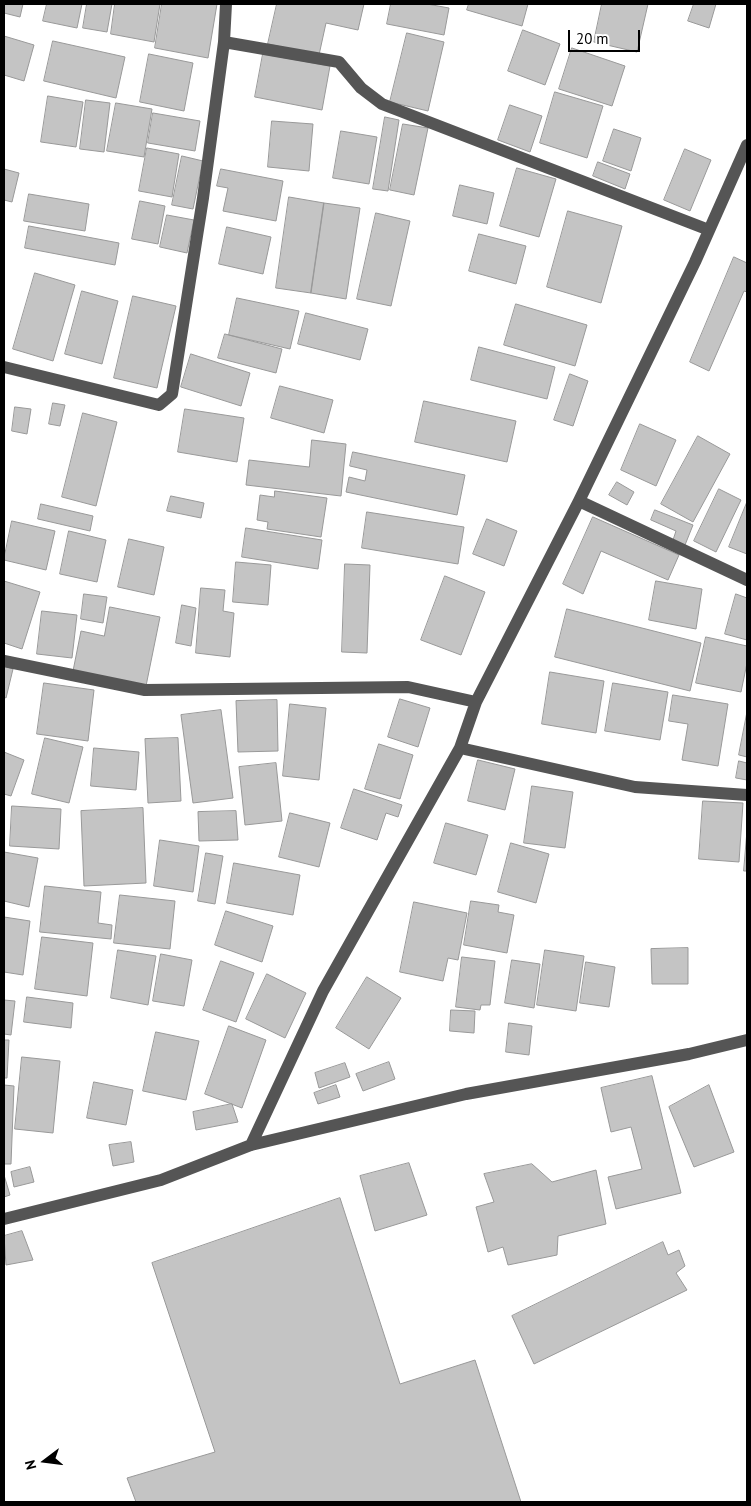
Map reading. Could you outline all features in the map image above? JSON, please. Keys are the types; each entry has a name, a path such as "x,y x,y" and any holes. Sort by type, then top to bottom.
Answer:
{"street":[{"path":"4,367 159,405 172,394 224,42 226,4"},
{"path":"224,42 339,62 361,88 382,104 709,230"},
{"path":"251,1146 323,990 460,748 476,702 579,501 709,230 747,145"},
{"path":"579,501 747,580"},
{"path":"4,662 145,690 408,687 476,702"},
{"path":"460,748 635,787 747,795"},
{"path":"4,1219 161,1180 251,1146 466,1094 689,1054 747,1040"}],"building":[{"path":"4,4 23,4 20,17 4,13"},
{"path":"47,4 82,4 77,28 43,21"},
{"path":"87,4 112,4 107,32 83,28"},
{"path":"115,4 160,4 154,42 111,34"},
{"path":"162,4 217,4 208,58 155,48"},
{"path":"277,4 364,4 358,30 326,23 319,55 268,44"},
{"path":"391,4 427,4 449,8 444,35 387,24"},
{"path":"469,4 528,4 522,26 467,10"},
{"path":"602,4 648,4 637,52 594,42"},
{"path":"694,4 716,4 709,28 688,21"},
{"path":"523,30 560,44 545,85 508,71"},
{"path":"407,33 444,42 428,111 390,102"},
{"path":"4,36 34,45 24,81 4,75"},
{"path":"53,41 125,57 116,98 44,81"},
{"path":"572,48 625,66 612,106 559,89"},
{"path":"149,54 193,63 184,111 140,102"},
{"path":"263,54 330,66 322,110 255,97"},
{"path":"555,92 603,106 587,158 540,143"},
{"path":"48,96 83,102 76,147 41,142"},
{"path":"86,100 110,103 104,152 80,149"},
{"path":"116,103 152,109 144,157 107,151"},
{"path":"510,105 542,116 530,152 498,140"},
{"path":"153,113 200,121 195,151 148,143"},
{"path":"385,117 399,120 388,191 373,189"},
{"path":"272,121 313,124 309,171 268,167"},
{"path":"403,124 428,128 414,195 390,190"},
{"path":"614,129 641,138 631,171 603,161"},
{"path":"341,131 377,137 369,184 333,178"},
{"path":"147,148 179,154 172,197 139,191"},
{"path":"685,149 711,160 690,211 664,200"},
{"path":"182,156 203,161 193,209 172,205"},
{"path":"598,162 630,174 625,189 593,176"},
{"path":"517,168 556,179 539,237 500,226"},
{"path":"4,169 19,173 12,202 4,200"},
{"path":"221,169 283,181 276,221 223,211 228,188 217,186"},
{"path":"460,185 494,193 487,224 453,216"},
{"path":"29,194 89,204 85,231 24,221"},
{"path":"289,197 324,203 311,293 276,288"},
{"path":"140,201 165,206 158,244 132,239"},
{"path":"324,203 360,208 346,299 311,293"},
{"path":"568,211 622,226 601,303 547,287"},
{"path":"376,213 410,221 391,306 357,299"},
{"path":"167,215 194,220 187,253 160,247"},
{"path":"29,226 119,243 115,265 25,248"},
{"path":"227,227 271,237 263,274 219,264"},
{"path":"479,234 526,246 516,284 469,271"},
{"path":"734,257 747,263 747,292 744,291 709,371 690,362"},
{"path":"35,273 75,285 53,361 13,349"},
{"path":"82,291 118,301 102,364 65,354"},
{"path":"133,296 176,306 157,388 114,378"},
{"path":"237,298 299,311 290,349 229,335"},
{"path":"516,304 587,325 575,366 504,345"},
{"path":"306,313 368,329 360,360 298,344"},
{"path":"225,334 282,349 276,373 218,358"},
{"path":"479,347 555,367 547,399 471,380"},
{"path":"191,354 250,373 241,406 181,387"},
{"path":"570,374 588,381 573,426 554,420"},
{"path":"280,386 333,400 324,433 271,418"},
{"path":"424,401 516,421 507,462 415,442"},
{"path":"53,403 65,405 60,426 49,424"},
{"path":"15,407 31,409 27,434 12,431"},
{"path":"185,409 244,418 237,462 178,452"},
{"path":"83,413 117,422 96,506 62,497"},
{"path":"640,424 676,440 656,486 621,470"},
{"path":"698,436 730,454 693,522 661,504"},
{"path":"312,440 346,444 341,496 246,485 249,460 309,467"},
{"path":"353,452 465,475 457,515 346,492 349,477 365,481 367,470 350,466"},
{"path":"617,482 634,492 627,505 609,495"},
{"path":"719,489 741,500 716,552 694,541"},
{"path":"275,491 327,498 321,537 267,529 268,522 257,520 260,495 274,497"},
{"path":"171,496 204,503 201,518 167,511"},
{"path":"747,502 747,554 729,547"},
{"path":"41,504 93,516 90,531 38,519"},
{"path":"655,510 693,525 685,545 673,540 676,531 651,520"},
{"path":"367,512 464,527 458,564 362,548"},
{"path":"593,517 679,555 668,580 601,551 583,594 563,584"},
{"path":"487,519 517,531 504,566 473,554"},
{"path":"12,521 55,531 46,570 4,560"},
{"path":"246,528 322,540 318,569 242,557"},
{"path":"69,531 106,540 97,582 60,574"},
{"path":"129,539 164,547 154,595 118,587"},
{"path":"236,562 271,565 268,605 233,602"},
{"path":"345,564 370,565 367,653 342,652"},
{"path":"445,576 485,592 461,655 421,640"},
{"path":"4,581 40,592 22,649 4,643"},
{"path":"656,581 702,589 696,629 649,620"},
{"path":"201,588 225,590 223,611 234,613 230,657 196,653"},
{"path":"84,594 107,597 103,623 81,619"},
{"path":"736,594 747,598 747,640 725,634"},
{"path":"182,605 196,608 191,646 176,643"},
{"path":"110,607 160,617 146,686 73,671 81,631 104,636"},
{"path":"567,609 701,643 690,691 555,657"},
{"path":"42,611 77,615 72,658 37,654"},
{"path":"706,637 747,646 747,663 741,692 696,683"},
{"path":"4,666 13,669 6,698 4,697"},
{"path":"550,672 604,681 596,733 542,724"},
{"path":"44,683 94,690 88,741 37,734"},
{"path":"613,683 668,692 660,740 605,731"},
{"path":"673,695 728,704 718,766 682,760 688,724 669,721"},
{"path":"400,699 430,708 418,747 388,737"},
{"path":"277,700 278,751 238,752 236,701"},
{"path":"290,704 326,708 319,780 283,776"},
{"path":"221,710 233,798 193,803 181,715"},
{"path":"747,712 747,757 739,755"},
{"path":"45,738 83,747 69,803 32,794"},
{"path":"178,738 181,801 148,803 145,739"},
{"path":"379,744 413,755 400,799 365,789"},
{"path":"94,748 139,752 136,790 91,786"},
{"path":"4,752 24,760 11,796 4,794"},
{"path":"478,760 515,769 505,810 468,801"},
{"path":"739,761 747,763 747,780 736,778"},
{"path":"276,763 282,821 245,825 239,767"},
{"path":"532,786 573,792 565,848 524,843"},
{"path":"354,789 402,805 398,817 386,813 377,840 341,828"},
{"path":"703,801 743,803 739,862 699,859"},
{"path":"12,806 61,809 59,849 10,846"},
{"path":"143,808 146,883 84,886 81,811"},
{"path":"236,811 238,840 199,841 198,812"},
{"path":"290,813 330,823 319,867 279,857"},
{"path":"446,823 488,835 476,875 434,863"},
{"path":"747,831 747,871 744,871"},
{"path":"160,840 199,846 193,892 154,886"},
{"path":"511,843 549,854 536,903 498,892"},
{"path":"4,852 38,858 29,907 4,901"},
{"path":"206,853 223,856 215,904 198,901"},
{"path":"234,863 300,875 293,915 227,903"},
{"path":"45,886 101,892 98,923 112,925 111,939 40,932"},
{"path":"120,895 175,901 170,949 114,943"},
{"path":"471,901 499,905 498,912 514,915 507,953 464,945"},
{"path":"414,902 467,913 458,960 448,958 443,981 400,972"},
{"path":"226,911 273,926 262,962 215,945"},
{"path":"4,917 30,921 23,975 4,972"},
{"path":"42,937 93,943 87,996 35,989"},
{"path":"688,948 688,984 652,984 651,949"},
{"path":"118,950 156,956 148,1005 111,998"},
{"path":"545,950 584,956 576,1011 537,1005"},
{"path":"161,954 192,960 184,1006 153,1001"},
{"path":"462,957 495,961 490,1005 481,1005 480,1010 456,1007"},
{"path":"512,960 540,964 534,1008 505,1003"},
{"path":"221,961 254,973 236,1022 203,1010"},
{"path":"586,962 615,967 609,1007 580,1003"},
{"path":"267,974 306,993 285,1038 246,1019"},
{"path":"367,977 401,998 369,1049 336,1028"},
{"path":"27,997 73,1003 71,1028 24,1022"},
{"path":"4,1000 15,1001 11,1035 4,1034"},
{"path":"451,1010 475,1011 474,1033 450,1031"},
{"path":"509,1023 532,1026 529,1055 506,1052"},
{"path":"229,1026 266,1040 242,1108 205,1094"},
{"path":"156,1032 199,1041 186,1100 143,1091"},
{"path":"4,1040 9,1040 7,1078 4,1078"},
{"path":"22,1057 60,1061 53,1133 15,1129"},
{"path":"389,1062 395,1079 363,1091 356,1074"},
{"path":"345,1063 350,1077 319,1088 315,1073"},
{"path":"652,1076 681,1193 616,1209 608,1177 642,1169 631,1127 611,1132 601,1088"},
{"path":"94,1082 133,1090 126,1125 87,1118"},
{"path":"4,1085 14,1086 11,1164 4,1164"},
{"path":"336,1085 340,1097 318,1104 314,1093"},
{"path":"709,1085 734,1152 694,1167 669,1107"},
{"path":"232,1104 238,1122 196,1130 193,1112"},
{"path":"131,1142 134,1162 113,1166 109,1145"},
{"path":"409,1163 427,1215 375,1231 360,1176"},
{"path":"532,1164 552,1182 596,1170 606,1224 558,1236 557,1255 508,1265 503,1247 488,1252 476,1207 494,1202 484,1174"},
{"path":"30,1167 34,1182 14,1187 11,1172"},
{"path":"4,1175 10,1195 4,1197"},
{"path":"340,1198 400,1384 475,1360 521,1502 136,1502 127,1478 215,1452 152,1263"},
{"path":"22,1231 33,1260 6,1265 4,1236"},
{"path":"663,1242 668,1255 679,1250 685,1266 676,1273 687,1290 534,1364 512,1316"}]}
